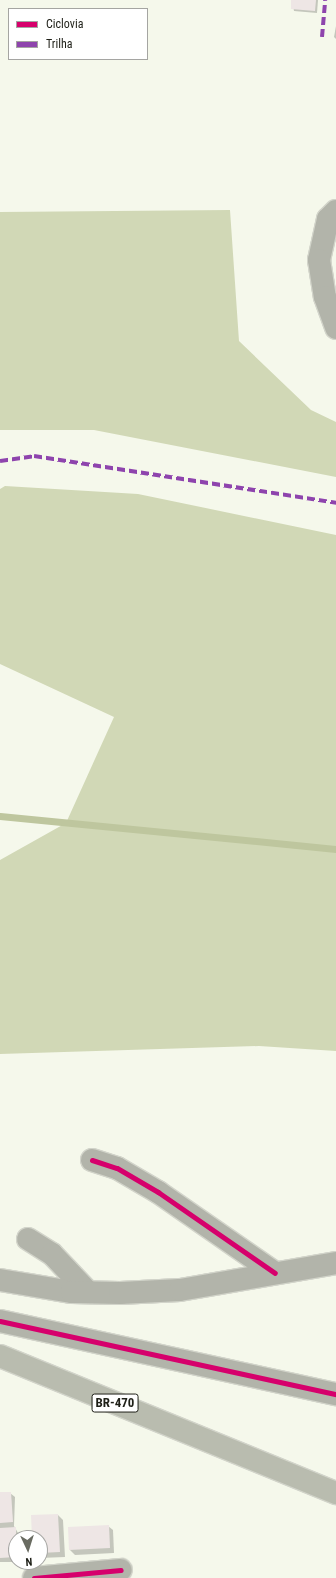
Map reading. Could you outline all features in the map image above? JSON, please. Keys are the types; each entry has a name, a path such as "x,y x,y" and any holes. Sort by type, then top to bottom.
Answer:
{"highway":[{"name":"BR-470","path":"0,1356 336,1493"}],"street":[{"path":"336,211 328,219 328,249 321,280 336,328"},
{"path":"92,1160 117,1168 158,1192 275,1273"},
{"path":"28,1239 52,1254 88,1292"},
{"path":"0,1280 88,1292 180,1290 336,1263"},
{"path":"0,1321 336,1394"},
{"path":"43,1578 121,1570"}],"green space":[{"path":"230,210 239,341 311,410 336,422 336,477 94,430 0,430 0,212"},
{"path":"5,486 138,494 336,535 336,1051 259,1046 0,1054 0,860 66,823 114,717 0,664 0,489"}],"building":[{"path":"291,0 316,0 315,11 291,9"},
{"path":"0,1492 11,1492 13,1522 0,1523"},
{"path":"58,1514 60,1552 48,1553 48,1530 32,1530 31,1515"},
{"path":"109,1525 110,1548 69,1550 68,1527"},
{"path":"16,1527 16,1530 8,1530 8,1558 0,1558 0,1528"}],"waterway":[{"path":"0,816 336,849"}],"marked path":[{"path":"322,37 325,0"},
{"path":"0,461 34,456 336,503"}],"cycle path":[{"path":"92,1160 117,1168 158,1192 275,1273"},
{"path":"0,1321 336,1394"},
{"path":"34,1578 121,1570"}]}
